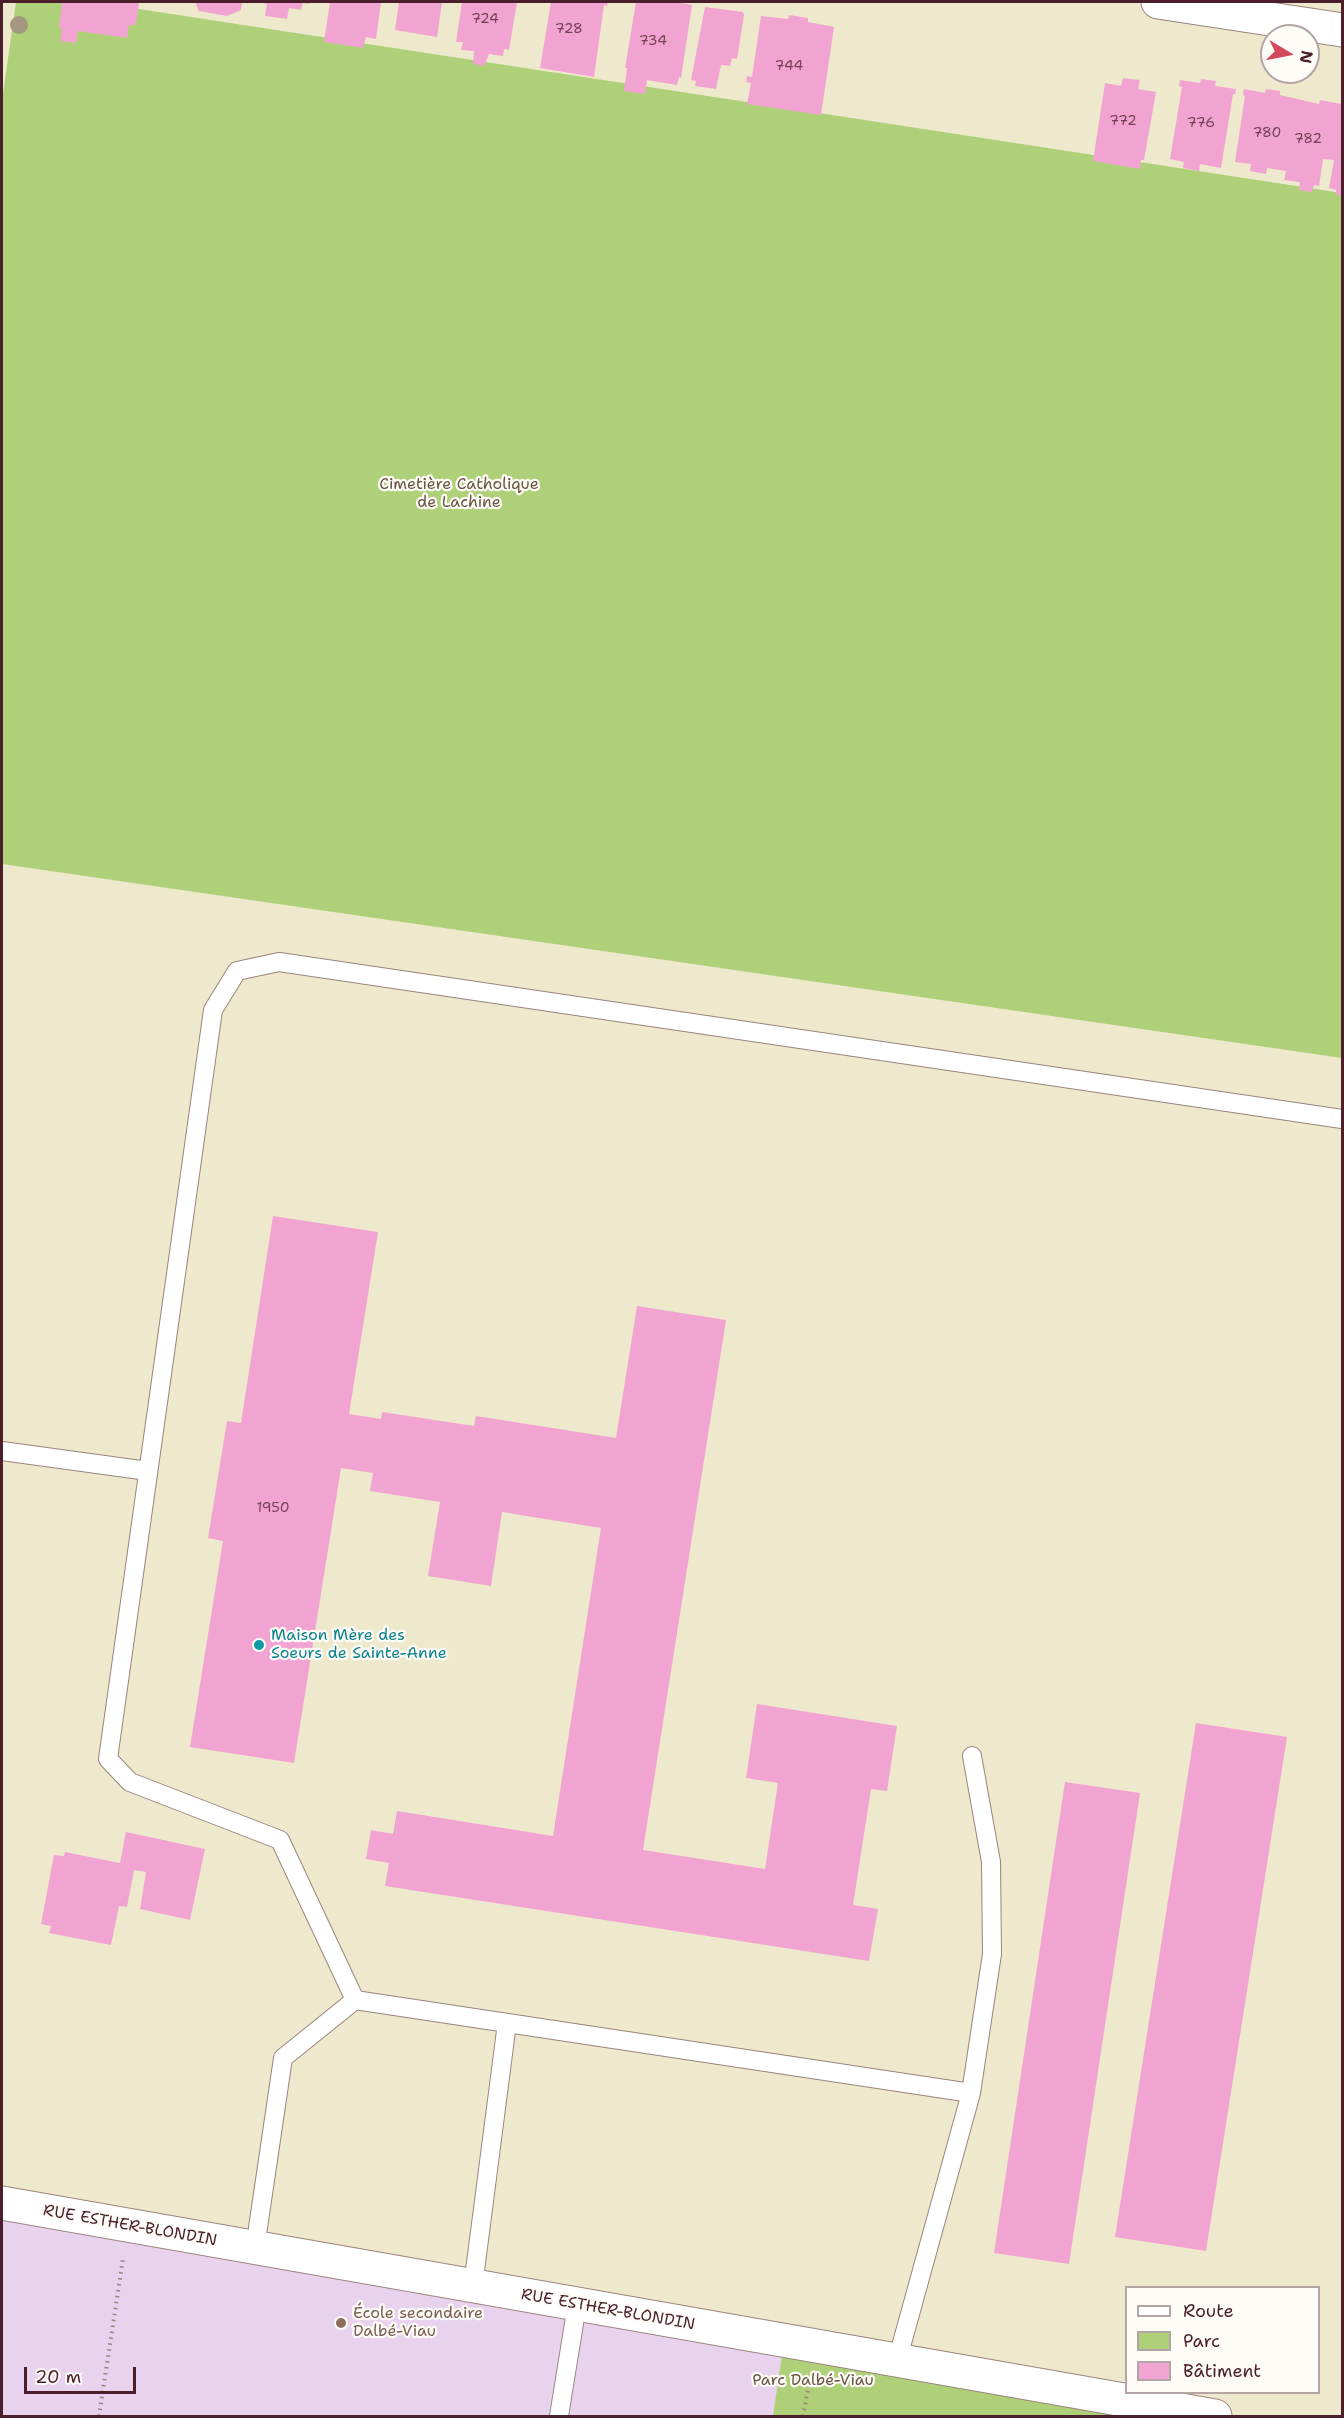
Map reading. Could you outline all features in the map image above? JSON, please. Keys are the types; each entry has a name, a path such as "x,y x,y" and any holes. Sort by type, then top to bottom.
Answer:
{"street":[{"path":"1158,2 1342,30"},
{"name":"RUE ESTHER-BLONDIN","path":"2,2203 1215,2416"}],"lane":[{"path":"355,2000 280,1840 130,1782 108,1759 213,1010 237,971 279,962 1342,1119"},
{"path":"2,1451 148,1471"},
{"path":"897,2361 971,2092 992,1954 991,1862 972,1756"},
{"path":"255,2248 283,2058 355,2000 971,2092"},
{"path":"473,2286 507,2023"},
{"path":"559,2416 577,2305"}],"path":[{"path":"99,2416 128,2225"}],"shaded area":[{"name":"École secondaire Dalbé-Viau","path":"2,2212 784,2341 773,2416 2,2416"}],"green space":[{"name":"Cimetière Catholique de Lachine","path":"16,2 93,2 1342,193 1342,1058 2,864 2,101"},
{"name":"Parc Dalbé-Viau","path":"784,2341 1215,2416 773,2416"}],"building":[{"path":"62,2 139,2 136,25 129,25 127,38 78,31 76,43 60,41"},
{"path":"195,2 242,2 241,10 227,16 199,11"},
{"path":"258,2 310,2 309,4 303,3 301,10 289,8 287,19 265,16 267,4"},
{"path":"330,2 381,2 376,39 366,37 363,48 324,42"},
{"path":"399,2 442,2 437,37 395,30"},
{"path":"462,2 517,2 509,50 504,49 503,56 489,54 484,66 473,64 474,51 461,50 463,42 456,42"},
{"path":"551,2 608,2 607,6 604,5 594,77 540,68"},
{"path":"636,2 674,2 692,5 681,78 679,77 677,85 647,80 645,94 624,91 627,68 625,68"},
{"path":"705,7 743,12 744,15 737,59 732,58 730,66 721,65 716,89 695,86 696,81 691,80"},
{"path":"789,15 808,18 808,22 834,27 821,115 747,104 751,83 746,82 747,76 752,77 761,16 788,19"},
{"path":"1123,78 1140,80 1138,89 1156,92 1144,160 1141,160 1140,169 1093,161 1105,83 1121,86"},
{"path":"1201,79 1216,81 1215,86 1236,89 1235,95 1233,94 1221,168 1200,164 1199,171 1183,168 1184,162 1170,159 1182,87 1179,86 1180,80 1200,83"},
{"path":"1244,89 1265,93 1266,89 1280,91 1280,95 1319,104 1320,100 1342,104 1342,196 1336,195 1336,190 1329,188 1334,160 1323,159 1319,186 1314,185 1312,192 1299,190 1300,182 1284,180 1286,171 1267,168 1266,174 1250,171 1251,164 1235,162 1245,96 1243,95"},
{"name":"Maison Mère des Soeurs de Sainte-Anne","path":"273,1216 378,1232 349,1414 381,1419 382,1412 474,1426 476,1416 616,1438 637,1306 726,1320 643,1850 765,1869 778,1783 746,1778 757,1704 897,1726 887,1791 871,1789 853,1905 878,1909 869,1961 385,1886 389,1863 366,1859 371,1830 393,1834 397,1811 553,1836 601,1528 502,1512 491,1586 428,1576 440,1502 370,1491 373,1473 341,1468 294,1763 190,1747 223,1541 208,1538 227,1421 241,1423"},
{"path":"1196,1723 1287,1737 1206,2251 1115,2237"},
{"path":"1065,1782 1140,1793 1069,2264 994,2253"},
{"path":"126,1832 205,1849 190,1920 140,1909 146,1872 134,1870 127,1907 119,1906 111,1945 49,1933 51,1926 41,1924 54,1855 64,1856 65,1852 120,1863"}],"place":[{"name":"Maison Mère des Soeurs de Sainte-Anne","path":"259,1645"},
{"name":"École secondaire Dalbé-Viau","path":"341,2323"}]}
